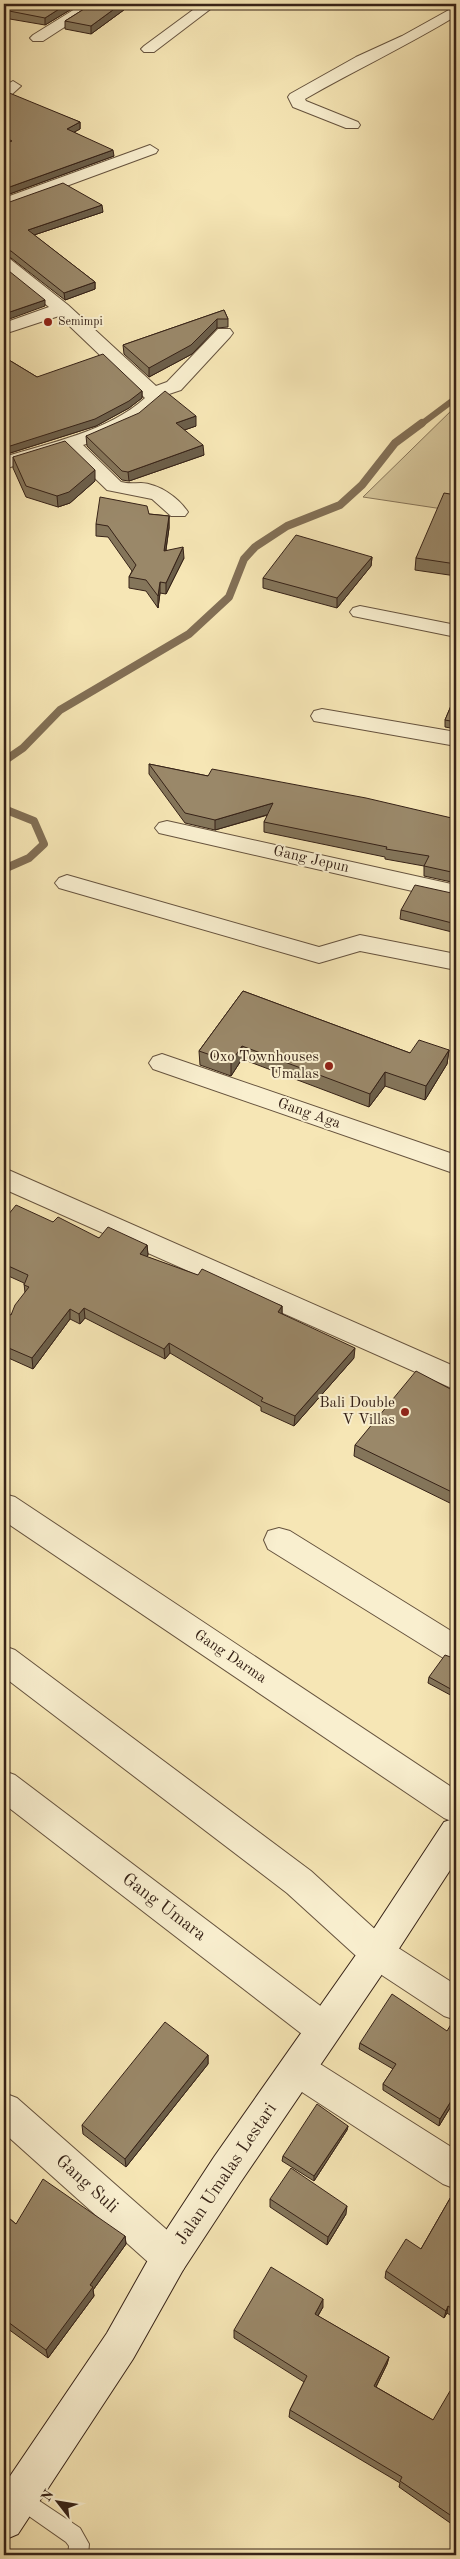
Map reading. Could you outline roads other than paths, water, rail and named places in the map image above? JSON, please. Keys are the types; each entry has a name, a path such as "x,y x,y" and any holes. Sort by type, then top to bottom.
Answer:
{"street":[{"path":"38,38 93,4"},
{"path":"149,49 210,4"},
{"path":"352,126 299,104 296,97 361,60 407,39 456,10"},
{"path":"4,204 150,150"},
{"path":"4,263 62,309 150,399"},
{"path":"4,329 62,309"},
{"path":"4,463 90,437 174,386 224,333"},
{"path":"70,443 114,486 128,490 142,489 159,495 178,512"},
{"path":"360,612 456,631"},
{"path":"322,716 456,739"},
{"name":"Gang Jepun","path":"167,828 456,893"},
{"path":"67,883 319,955 330,954 346,946 360,943 456,962"},
{"name":"Gang Aga","path":"162,1063 456,1165"},
{"path":"4,1178 456,1379"},
{"name":"Gang Darma","path":"4,1506 456,1808"},
{"path":"279,1540 456,1650"},
{"path":"4,1659 299,1882 377,1953 456,2004"},
{"name":"Gang Umara","path":"4,1785 324,2029"},
{"name":"Jalan Umalas Lestari","path":"11,2509 120,2346 170,2257 377,1953 456,1833"},
{"path":"297,2069 456,2171"},
{"name":"Gang Suli","path":"4,2110 170,2257"}],"lane":[{"path":"11,2509 73,2535 80,2544 78,2555"}],"waterway":[{"path":"420,425 456,398"},
{"path":"4,761 23,748 60,710 189,634 229,597 244,559 255,547 287,526 340,505 362,485 395,443 422,423"},
{"path":"4,809 34,821 44,844 29,858 4,869"}],"place":[{"name":"Semimpi","path":"48,322"},
{"name":"Oxo Townhouses Umalas","path":"329,1066"},
{"name":"Bali Double V Villas","path":"405,1412"}]}
